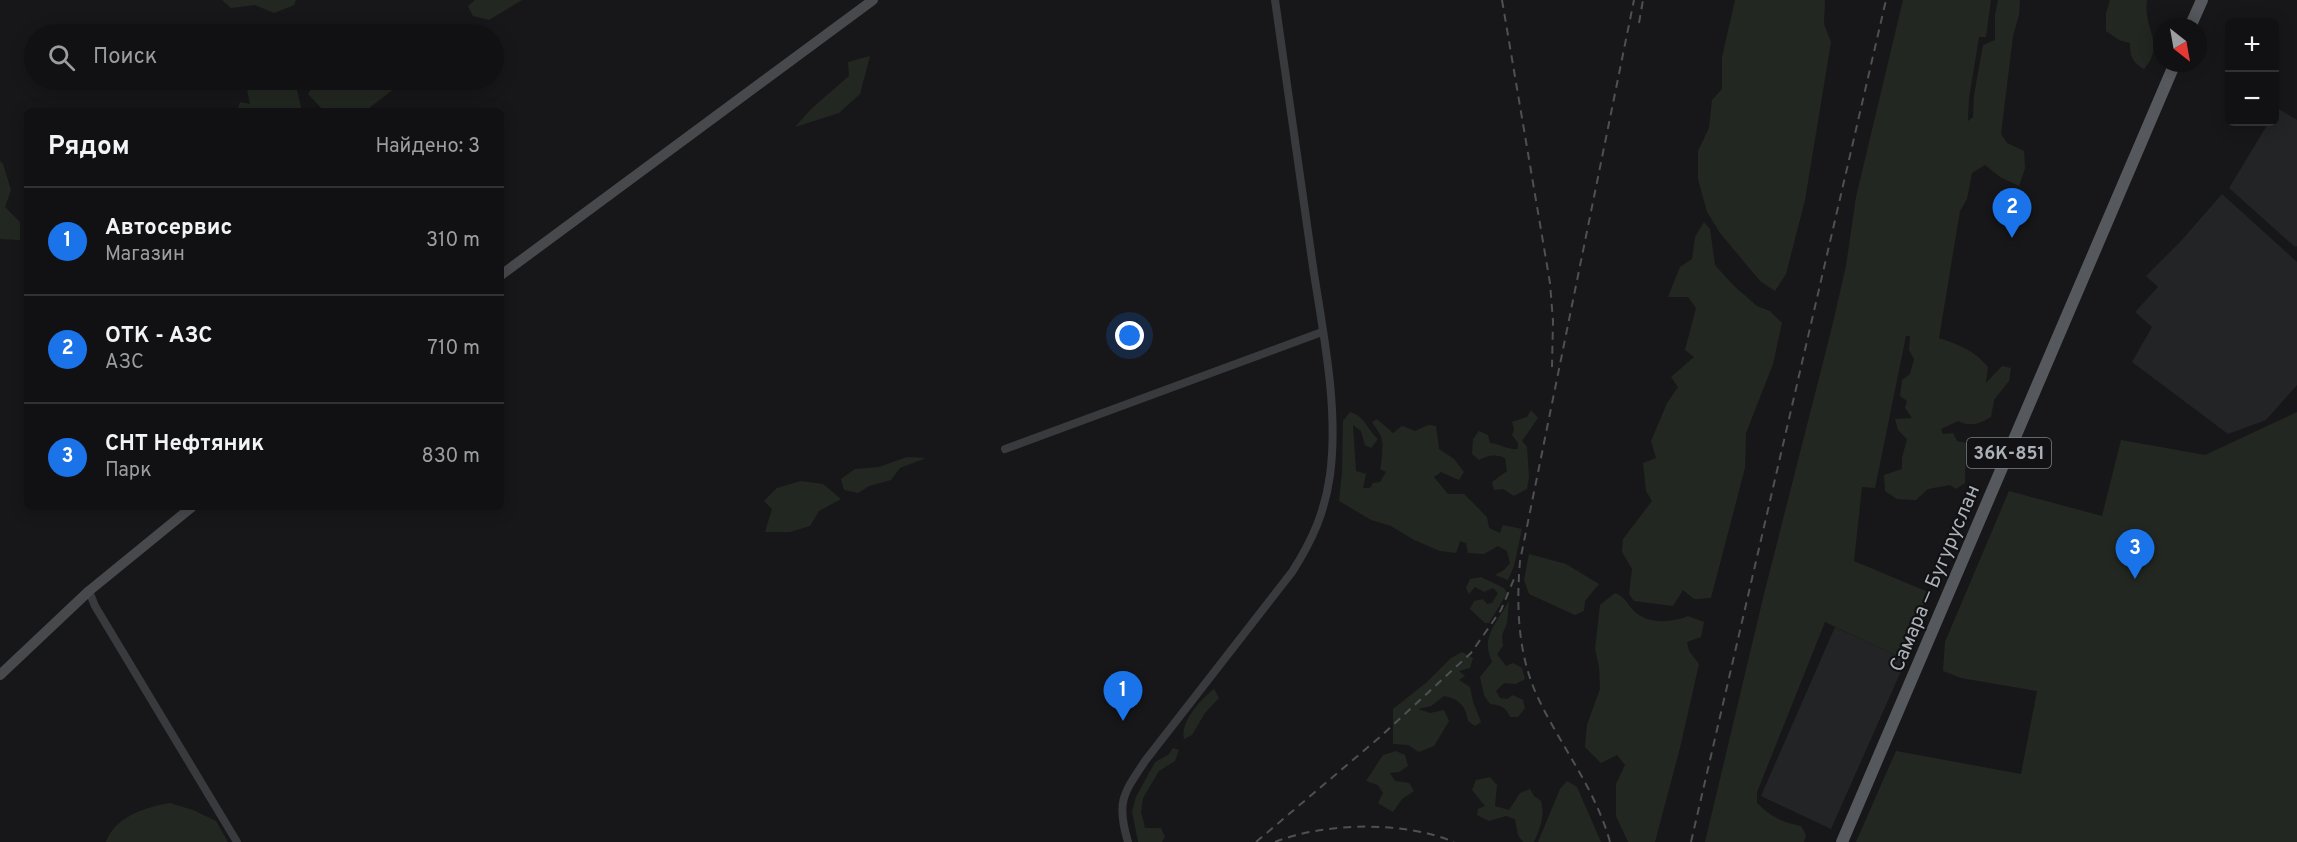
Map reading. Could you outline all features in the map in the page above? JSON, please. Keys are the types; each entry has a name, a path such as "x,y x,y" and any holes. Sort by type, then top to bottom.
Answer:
{"main road":[{"path":"2194,18 2202,0"},
{"name":"Самара — Бугуруслан","path":"1842,842 2171,72"}],"street":[{"path":"504,273 873,0"},
{"path":"1128,842 1122,821 1121,803 1130,784 1145,761 1292,572 1316,532 1324,506 1332,449 1333,423 1275,0"},
{"path":"1005,449 1322,332"},
{"path":"0,675 89,591 188,510"},
{"path":"89,591 95,606 237,842"}],"shaded area":[{"path":"222,0 296,0 294,5 274,13 255,5 231,8"},
{"path":"475,0 522,0 489,20 473,16 468,6"},
{"path":"1735,0 1825,0 1824,24 1831,42 1805,200 1786,274 1775,291 1760,281 1720,233 1707,212 1698,179 1698,151 1709,128 1712,100 1722,89 1722,57"},
{"path":"1903,0 1991,0 1986,37 1979,37 1969,98 1968,121 1973,117 1974,95 1983,45 1995,40 1995,15 1998,0 2020,0 2019,15 2013,36 2001,134 2007,143 2024,151 2025,168 2019,186 2000,177 1985,165 1972,173 1967,199 1960,211 1939,338 1966,349 1983,361 1988,367 1986,383 2002,366 2011,368 2009,381 1994,400 1991,417 1975,424 1958,421 1941,429 1943,434 1953,433 1957,441 1966,443 1965,483 1956,489 1950,485 1928,489 1916,500 1897,499 1885,491 1884,475 1902,469 1902,458 1907,439 1898,430 1895,419 1912,418 1905,408 1907,401 1900,396 1902,380 1910,374 1914,359 1909,350 1910,336 1906,336 1875,488 1862,487 1854,561 1928,592 1906,660 1825,622 1757,792 1757,803 1767,812 1782,821 1801,826 1806,835 1804,842 1705,842 1764,594 1831,331 1846,266 1856,197"},
{"path":"2110,0 2147,0 2153,51 2144,69 2132,58 2130,43 2119,40 2106,31 2106,13"},
{"path":"870,56 860,94 839,113 795,127 811,109 849,76 848,62"},
{"path":"247,90 297,90 301,108 238,108 240,102 250,104"},
{"path":"311,90 393,90 369,108 321,108 308,94"},
{"path":"2279,109 2297,120 2297,246 2295,247 2229,188 2267,126 2279,126"},
{"path":"0,161 11,190 5,207 20,222 20,240 0,239"},
{"path":"2222,194 2297,262 2297,385 2266,420 2228,434 2132,362 2152,327 2135,312 2158,287 2146,276 2180,242"},
{"path":"1704,222 1710,229 1715,265 1757,306 1770,311 1782,323 1773,364 1746,433 1745,468 1711,598 1694,599 1683,590 1673,606 1634,601 1629,594 1632,569 1622,552 1623,539 1652,501 1646,491 1643,463 1656,458 1651,441 1667,403 1678,387 1671,377 1694,357 1685,350 1696,308 1688,297 1668,297 1680,267 1692,259 1695,237"},
{"path":"1531,410 1538,418 1522,441 1527,447 1529,477 1527,489 1514,496 1503,489 1494,490 1492,482 1507,471 1505,458 1492,456 1479,460 1472,454 1473,439 1479,431 1488,435 1490,443 1518,449 1518,443 1512,435 1514,429 1512,422 1527,417"},
{"path":"1350,412 1360,417 1378,439 1371,448 1365,445 1361,431 1353,425 1356,471 1366,474 1363,488 1370,488 1373,483 1380,482 1386,472 1380,469 1382,440 1372,422 1377,419 1393,433 1402,426 1415,431 1428,425 1436,426 1439,449 1454,459 1464,472 1459,480 1441,472 1434,477 1448,494 1464,494 1487,517 1489,528 1500,533 1503,525 1522,529 1514,566 1508,580 1495,575 1510,563 1507,551 1498,546 1484,554 1468,553 1466,543 1460,541 1456,553 1440,551 1414,540 1391,526 1371,520 1339,501 1343,421"},
{"path":"2297,412 2297,842 1856,842 1896,751 2021,774 2037,691 1961,678 1943,671 1945,642 2009,491 2102,516 2121,440 2205,455"},
{"path":"907,457 926,458 900,468 891,480 869,486 858,493 844,490 841,479 855,469 879,467"},
{"path":"801,481 823,484 841,499 819,511 810,526 790,532 765,532 772,509 764,501 777,488"},
{"path":"1529,554 1566,564 1599,584 1585,601 1584,611 1575,615 1529,594 1524,580"},
{"path":"1481,577 1504,588 1507,593 1489,623 1485,623 1470,609 1474,601 1483,599 1487,604 1492,603 1498,593 1493,588 1484,592 1475,587 1469,594 1466,588 1470,579"},
{"path":"1615,593 1644,618 1667,621 1688,616 1704,622 1701,637 1687,642 1689,651 1699,664 1655,842 1628,842 1616,816 1616,784 1625,765 1617,755 1601,763 1585,747 1587,725 1600,689 1599,666 1595,649 1600,605"},
{"path":"1509,601 1507,623 1502,635 1503,646 1497,654 1506,666 1513,663 1522,668 1525,679 1516,684 1504,683 1496,691 1500,698 1507,699 1513,695 1523,700 1525,708 1518,717 1510,717 1503,707 1490,704 1484,695 1480,677 1492,662 1488,645 1489,638"},
{"path":"1835,627 1906,660 1831,829 1761,796"},
{"path":"1462,652 1473,658 1470,668 1459,671 1465,676 1459,680 1470,687 1481,722 1475,726 1468,721 1466,711 1461,704 1444,696 1431,706 1418,709 1430,713 1444,710 1449,721 1434,746 1419,752 1408,745 1393,744 1393,709 1427,682 1451,658"},
{"path":"1214,689 1219,698 1205,713 1192,735 1184,739 1188,718"},
{"path":"1173,748 1179,750 1175,761 1159,771 1143,798 1141,812 1145,828 1161,828 1165,837 1162,842 1138,842 1132,811 1136,797 1155,762 1168,755"},
{"path":"1396,751 1405,755 1408,766 1399,772 1390,773 1395,781 1409,783 1414,791 1402,799 1393,812 1378,803 1383,793 1378,785 1366,781 1383,755"},
{"path":"1490,777 1497,785 1495,806 1509,810 1520,793 1530,789 1541,801 1542,817 1534,842 1523,842 1518,835 1515,819 1506,816 1489,821 1477,815 1478,809 1485,806 1472,790 1476,780"},
{"path":"1567,781 1577,787 1601,842 1538,842 1560,789"},
{"path":"170,803 193,810 216,821 228,842 106,842 110,833 124,819 142,810"}],"railway":[{"path":"1502,0 1550,283 1553,321 1552,367"},
{"path":"1610,842 1588,788 1540,702 1527,668 1520,633 1519,579 1520,561 1634,0"},
{"path":"1639,23 1643,0"},
{"path":"1691,842 1886,0"},
{"path":"1256,842 1380,737 1471,653 1501,610 1514,579"},
{"path":"1275,842 1317,831 1365,827 1412,830 1454,842"}],"place":[{"name":"ОТК - АЗС","path":"2012,238"},
{"name":"СНТ Нефтяник","path":"2135,579"},
{"name":"Автосервис","path":"1123,721"}]}
